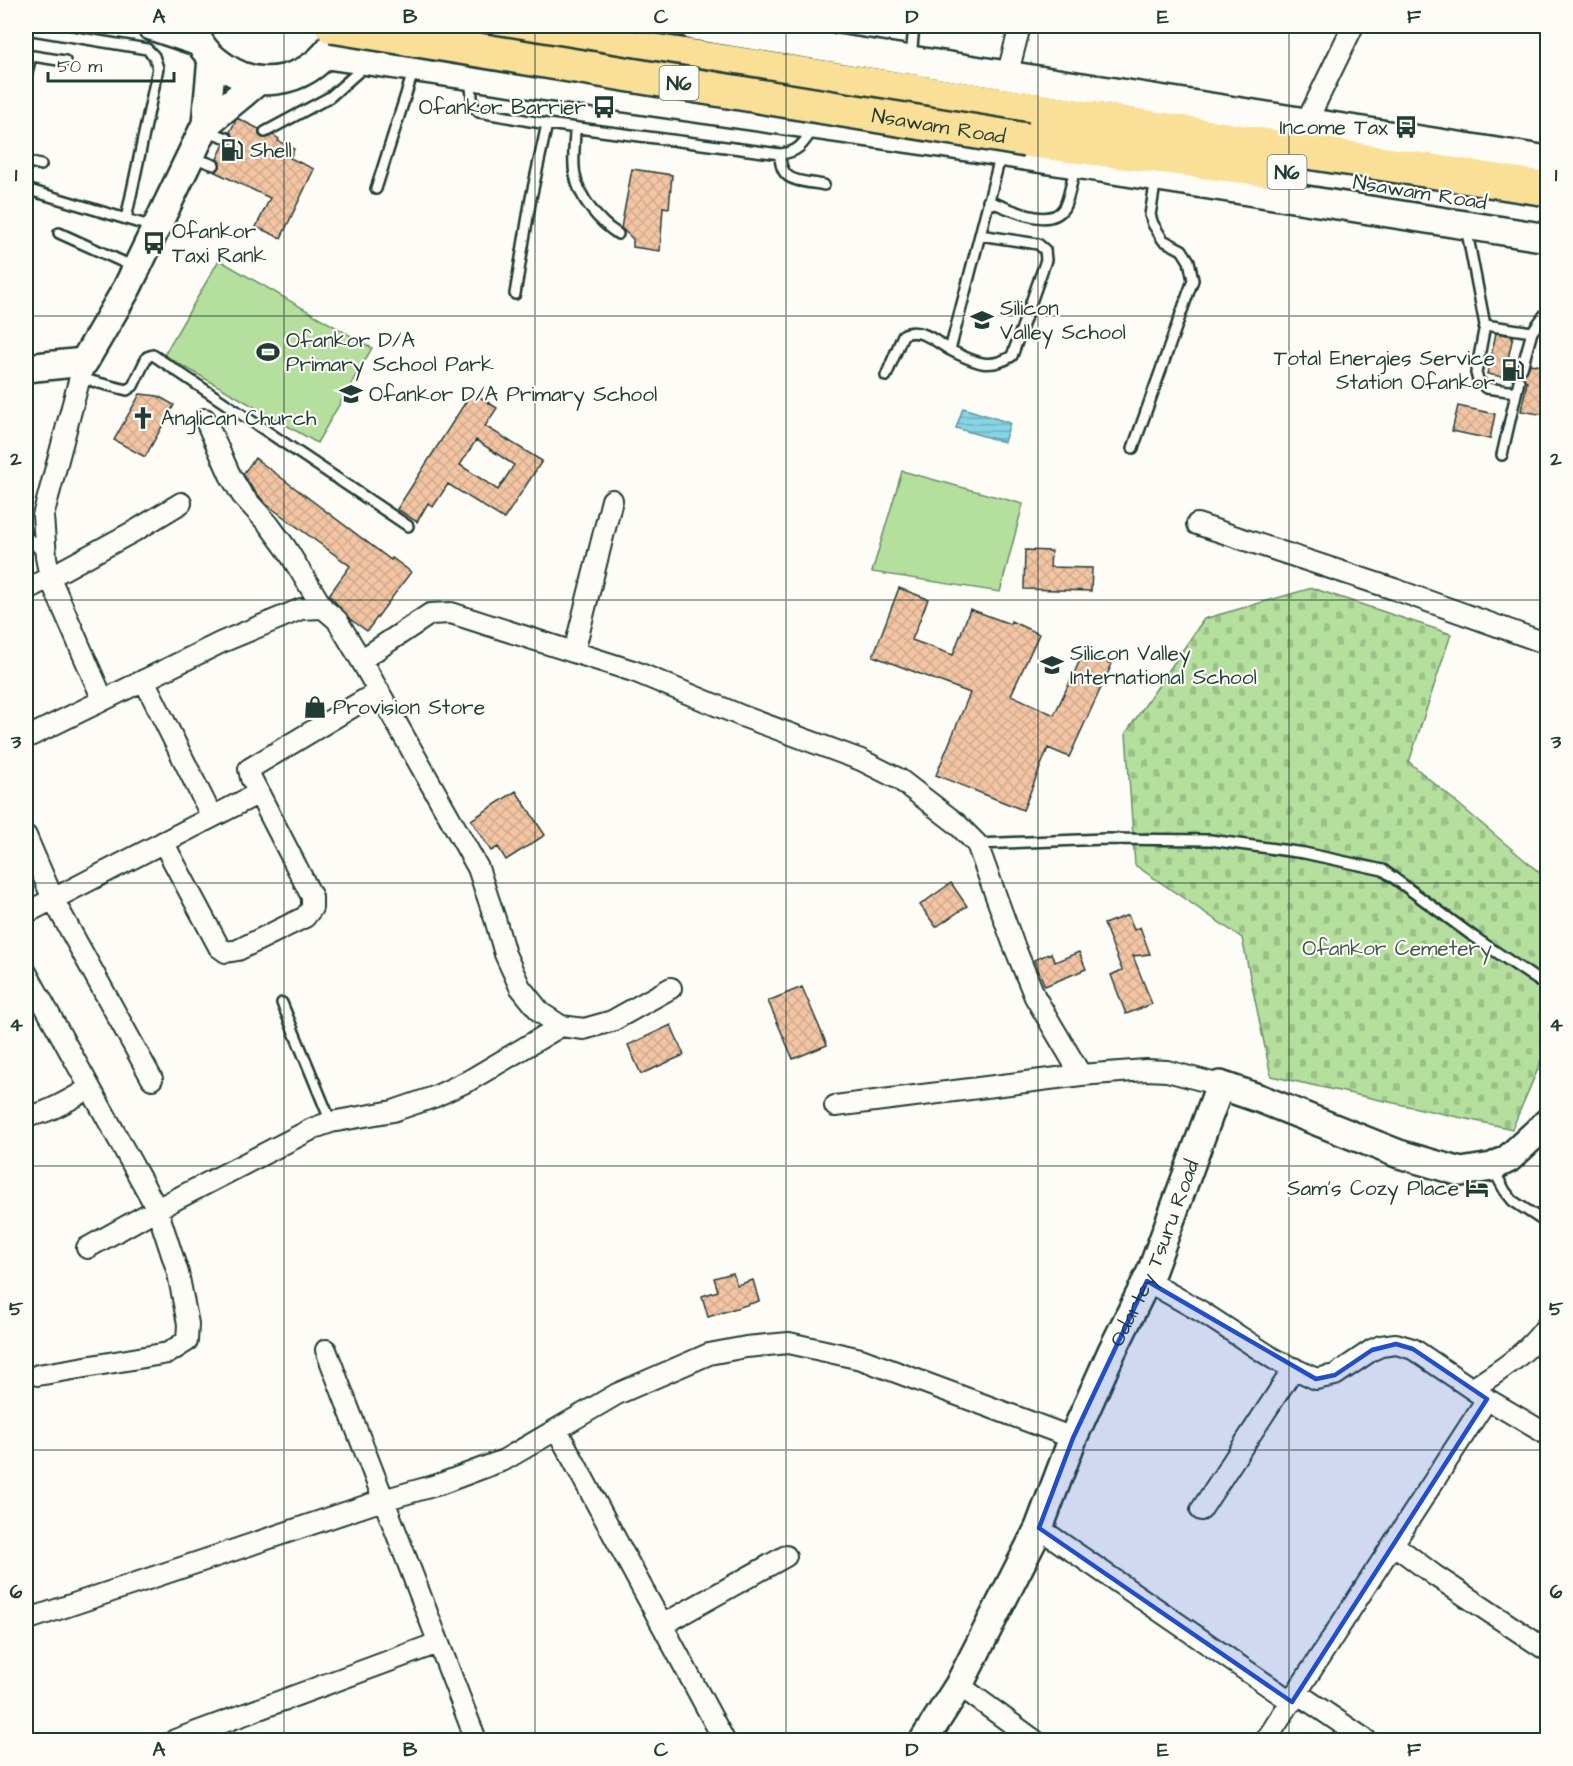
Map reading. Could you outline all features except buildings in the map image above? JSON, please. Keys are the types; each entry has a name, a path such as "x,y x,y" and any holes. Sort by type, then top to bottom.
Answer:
{"highway":[{"name":"Nsawam Road","path":"492,26 1020,134 1548,189"},
{"name":"Nsawam Road","path":"330,40 1020,134 1548,212"}],"main road":[{"path":"151,26 202,42 233,73 258,81 284,80 308,71 343,26"},
{"path":"693,26 1548,160"},
{"path":"330,40 372,61 816,125 1020,134 1076,164 1548,238"},
{"path":"202,42 212,130"},
{"path":"26,368 82,370 127,288 155,228 202,160 212,130 258,81"},
{"path":"1220,1085 1399,1154 1461,1172 1492,1167 1508,1159 1548,1122"},
{"name":"Odartey Tsuru Road","path":"924,1740 959,1685 1039,1528 1073,1438 1112,1351 1147,1281 1220,1085"}],"street":[{"path":"1007,76 1020,26"},
{"path":"1306,123 1353,26"},
{"path":"82,370 42,516 50,578 103,700"},
{"path":"205,419 230,475 242,495 269,525 323,608 337,620 361,660 478,868 505,954 520,987 541,1013 561,1026 584,1029 612,1021 671,988"},
{"path":"573,652 612,500"},
{"path":"26,590 181,503"},
{"path":"1197,524 1394,589 1548,644"},
{"path":"26,738 222,642 301,609 323,608"},
{"path":"361,660 430,614 451,613 636,672 742,716 861,760 899,779 957,823 977,844 1012,943 1035,997 1081,1075"},
{"path":"144,680 212,817"},
{"path":"163,842 219,947 226,952 237,950 305,917 312,908 312,897 250,778 249,769 379,692"},
{"path":"26,913 258,793"},
{"path":"26,836 53,898 152,1079"},
{"path":"26,972 157,1209 178,1273 188,1324 187,1341 168,1353 38,1375"},
{"path":"87,1248 299,1136 331,1122 393,1111 434,1097 470,1080 561,1026"},
{"path":"835,1106 1081,1075 1146,1070 1167,1071 1220,1085"},
{"path":"26,1114 29,1116 39,1114 89,1089"},
{"path":"1147,1281 1202,1312 1274,1359 1316,1379 1335,1375 1372,1350 1396,1344 1413,1349 1480,1394 1548,1435"},
{"path":"1266,1740 1394,1544 1480,1394 1538,1338 1548,1324"},
{"path":"26,1620 383,1500 440,1484 504,1460 618,1394 709,1354 746,1347 789,1343 861,1359 1073,1438"},
{"path":"326,1350 476,1740"},
{"path":"1201,1510 1294,1368"},
{"path":"556,1430 724,1740"},
{"path":"1039,1528 1294,1698 1366,1740"},
{"path":"1394,1544 1434,1575 1548,1651"},
{"path":"662,1625 786,1556"},
{"path":"175,1740 438,1643"},
{"path":"959,1685 1034,1740"}],"lane":[{"path":"911,61 914,26"},
{"path":"26,29 147,49 154,56 158,68 126,219"},
{"path":"26,77 28,56 65,62"},
{"path":"265,132 330,97 372,61"},
{"path":"376,189 415,67"},
{"path":"470,75 473,106 479,111 547,124 780,154 791,153 801,146 816,125"},
{"path":"515,294 531,198 547,124"},
{"path":"575,128 574,172 577,184 604,225 618,234"},
{"path":"950,350 988,201 1020,134"},
{"path":"780,154 783,173 789,177 824,185"},
{"path":"26,161 41,165"},
{"path":"988,201 1043,219 1054,216 1063,208 1076,164"},
{"path":"1133,448 1193,280 1189,261 1182,250 1162,240 1150,215 1156,176"},
{"path":"26,189 155,228"},
{"path":"1465,225 1485,325 1476,373 1486,388 1516,392"},
{"path":"59,233 136,268"},
{"path":"886,376 903,335 908,333 919,333 975,361 992,365 1000,364 1012,356 1046,260 1045,250 1038,244 980,235"},
{"path":"1522,368 1532,332 1548,310"},
{"path":"1485,325 1532,332"},
{"path":"82,370 127,390 133,386 147,357 153,355 408,526"},
{"path":"1502,455 1519,381"},
{"path":"26,535 46,557"},
{"path":"977,844 1105,839 1210,840 1304,853 1383,870 1474,937 1548,987"},
{"path":"282,1002 331,1122"},
{"path":"1492,1167 1504,1191 1513,1201 1548,1224"}],"highlighted area":[{"path":"1147,1281 1316,1379 1335,1375 1372,1350 1396,1344 1413,1349 1487,1399 1292,1702 1039,1528 1073,1438"}],"green space":[{"name":"Ofankor D/A Primary School Park","path":"219,260 372,348 317,443 164,355"},
{"path":"902,471 1023,504 1000,592 872,572"},
{"name":"Ofankor Cemetery","path":"1312,588 1451,634 1409,762 1547,879 1547,1048 1512,1129 1271,1076 1242,938 1135,865 1126,733 1204,619"}],"water":[{"path":"963,408 1010,423 1004,442 956,428"}],"place":[{"name":"Ofankor Barrier","path":"604,107"},
{"name":"Income Tax","path":"1406,127"},
{"name":"Shell","path":"232,150"},
{"name":"Ofankor Taxi Rank","path":"154,243"},
{"name":"Silicon Valley School","path":"982,320"},
{"name":"Ofankor D/A Primary School Park","path":"268,352"},
{"name":"Total Energies Service Station Ofankor","path":"1513,370"},
{"name":"Ofankor D/A Primary School","path":"351,394"},
{"name":"Anglican Church","path":"143,418"},
{"name":"Silicon Valley International School","path":"1052,665"},
{"name":"Provision Store","path":"315,707"},
{"name":"Sam's Cozy Place","path":"1477,1188"}]}
